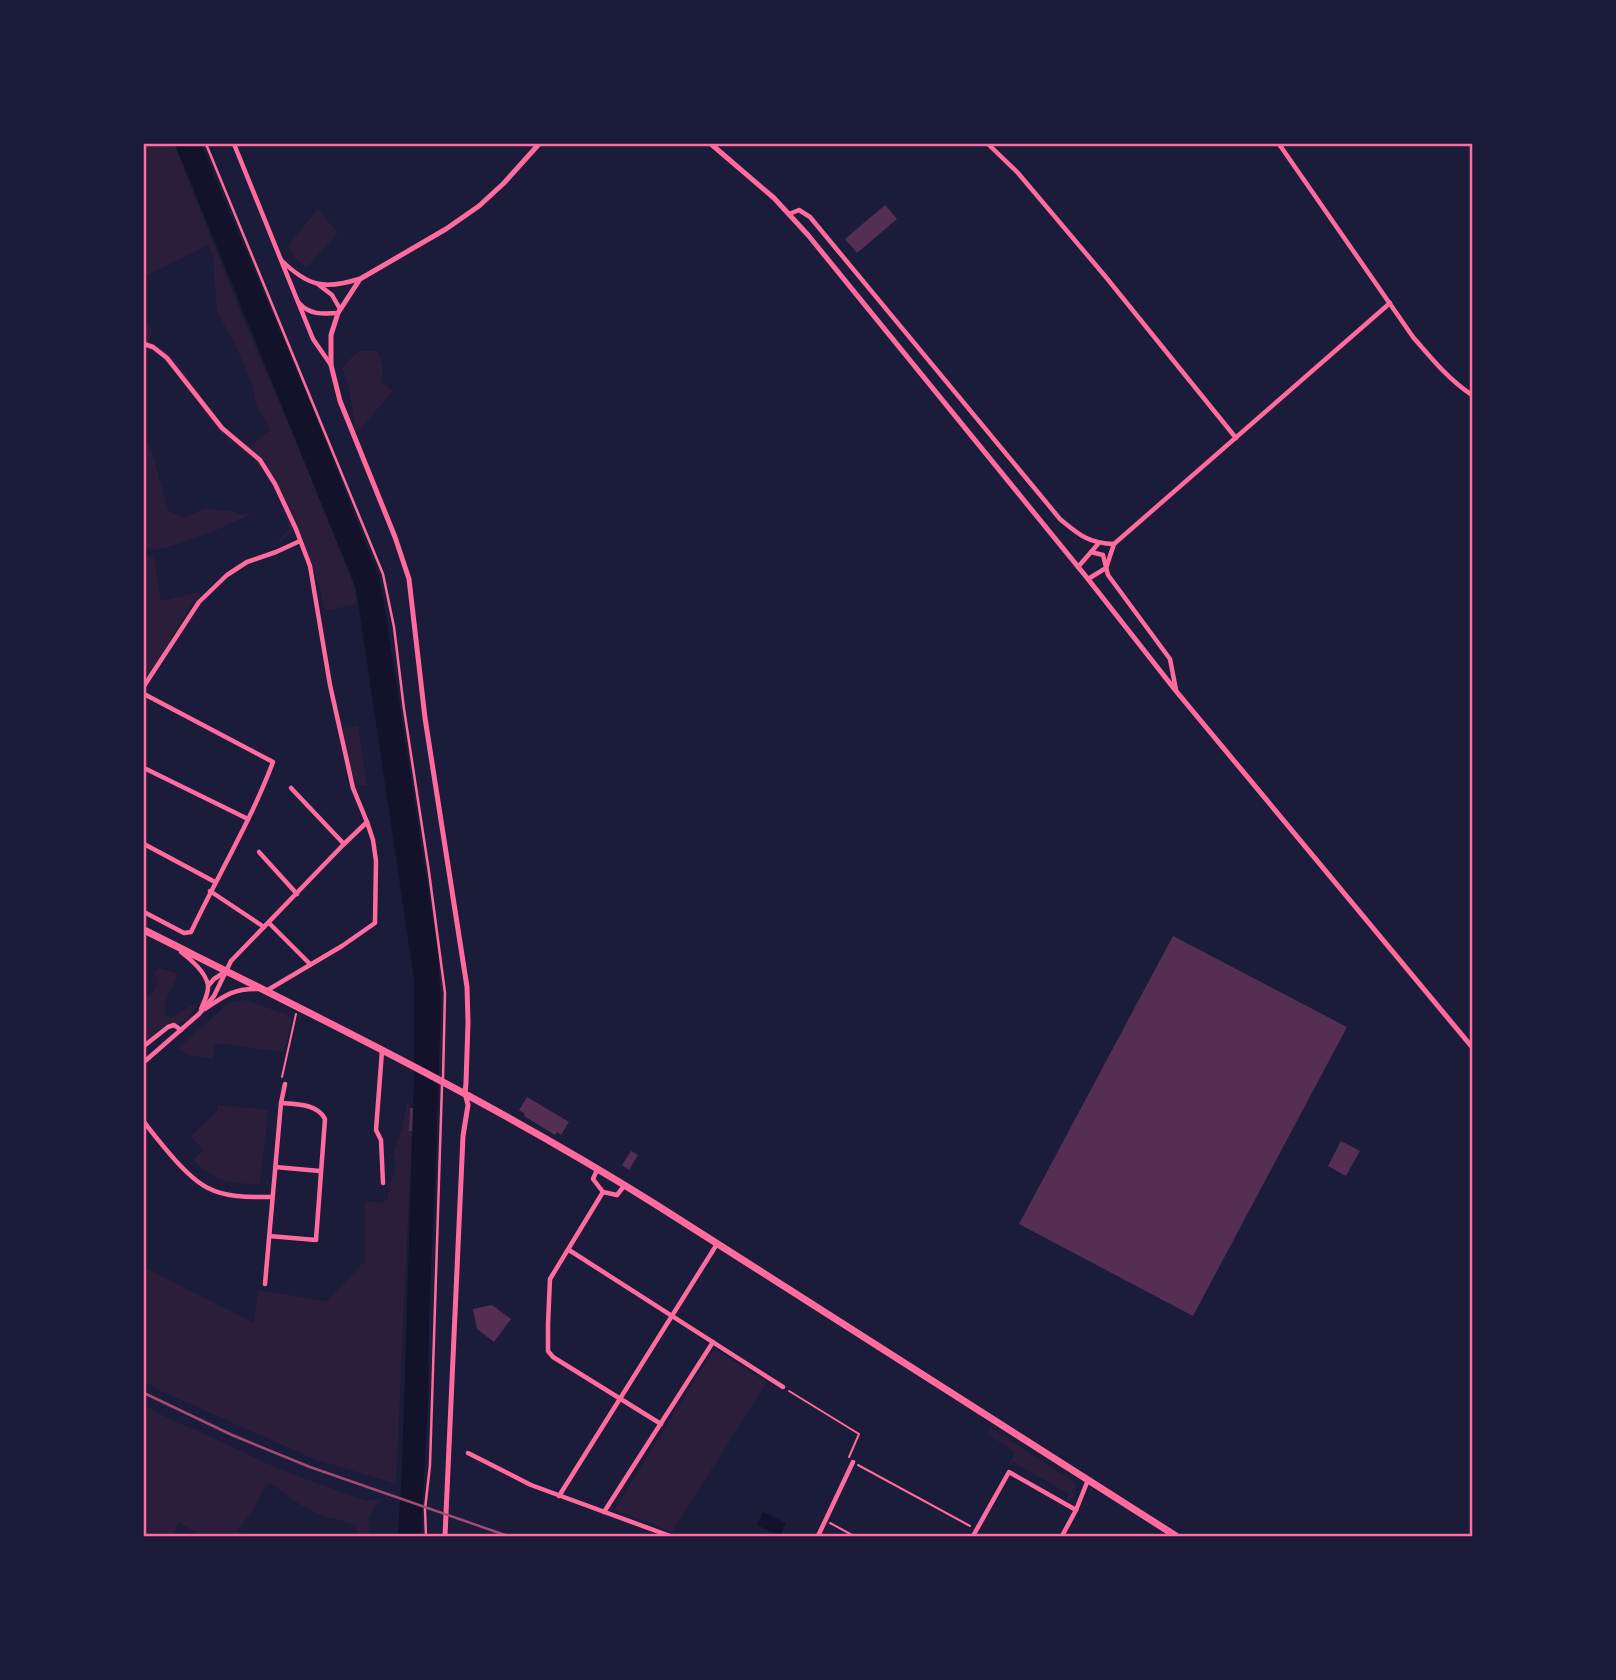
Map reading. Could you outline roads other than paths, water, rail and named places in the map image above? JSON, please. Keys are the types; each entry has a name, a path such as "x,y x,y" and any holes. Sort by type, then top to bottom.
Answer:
{"main road":[{"path":"144,930 464,1093 597,1170 1176,1536"}],"street":[{"path":"234,144 313,339 331,365"},
{"path":"281,260 296,274 315,283 334,285 360,279 446,229 479,206 505,183 539,144"},
{"path":"711,144 789,214 1088,579 1176,691 1472,1047"},
{"path":"988,144 1018,173 1053,214 1236,438"},
{"path":"1279,144 1413,337 1433,361 1472,395"},
{"path":"789,214 799,209 810,217 1059,519 1079,535 1098,544 1115,544"},
{"path":"360,279 339,311 331,335 331,365 340,401 395,537 409,579 425,718 467,987 464,1093 468,1105 463,1136 445,1536"},
{"path":"315,283 332,295 339,311"},
{"path":"295,296 303,307 314,313 339,311"},
{"path":"1088,579 1106,568 1115,544 1390,303"},
{"path":"144,344 153,347 167,358 222,428 260,460 291,517 310,566 330,685 353,788 368,822 376,861 377,921 265,990 235,991 224,996 144,1062"},
{"path":"144,686 200,602 227,575 247,562 300,541"},
{"path":"1078,567 1098,544"},
{"path":"1091,552 1103,555 1108,575 1170,659 1176,691"},
{"path":"144,694 273,762 261,794 191,932 184,933 144,912"},
{"path":"144,768 248,819"},
{"path":"291,788 344,844"},
{"path":"199,1014 214,996 231,961 368,822"},
{"path":"144,844 215,881"},
{"path":"259,852 297,894"},
{"path":"210,891 267,925 310,964"},
{"path":"170,943 186,955 204,976 208,986 207,995 199,1014"},
{"path":"208,986 226,971"},
{"path":"144,1046 168,1027 174,1025 181,1030"},
{"path":"382,1051 376,1130 381,1140 383,1183"},
{"path":"265,1283 283,1086"},
{"path":"269,1236 316,1240 325,1119 313,1108 281,1103"},
{"path":"144,1122 180,1164 208,1188 230,1195 272,1197"},
{"path":"275,1167 320,1171"},
{"path":"597,1170 593,1179 603,1192 617,1195 624,1186"},
{"path":"603,1192 550,1279 548,1351 553,1357 661,1424"},
{"path":"559,1496 717,1244"},
{"path":"569,1250 783,1387"},
{"path":"604,1512 713,1342"},
{"path":"468,1453 531,1485 670,1536"},
{"path":"818,1536 853,1462"},
{"path":"973,1536 1009,1472 1076,1510"},
{"path":"1062,1536 1088,1480"}],"lane":[{"path":"206,144 375,551 383,574 394,627 445,993 426,1536"}],"railway":[{"path":"144,1393 232,1435 310,1467 508,1536"}]}
